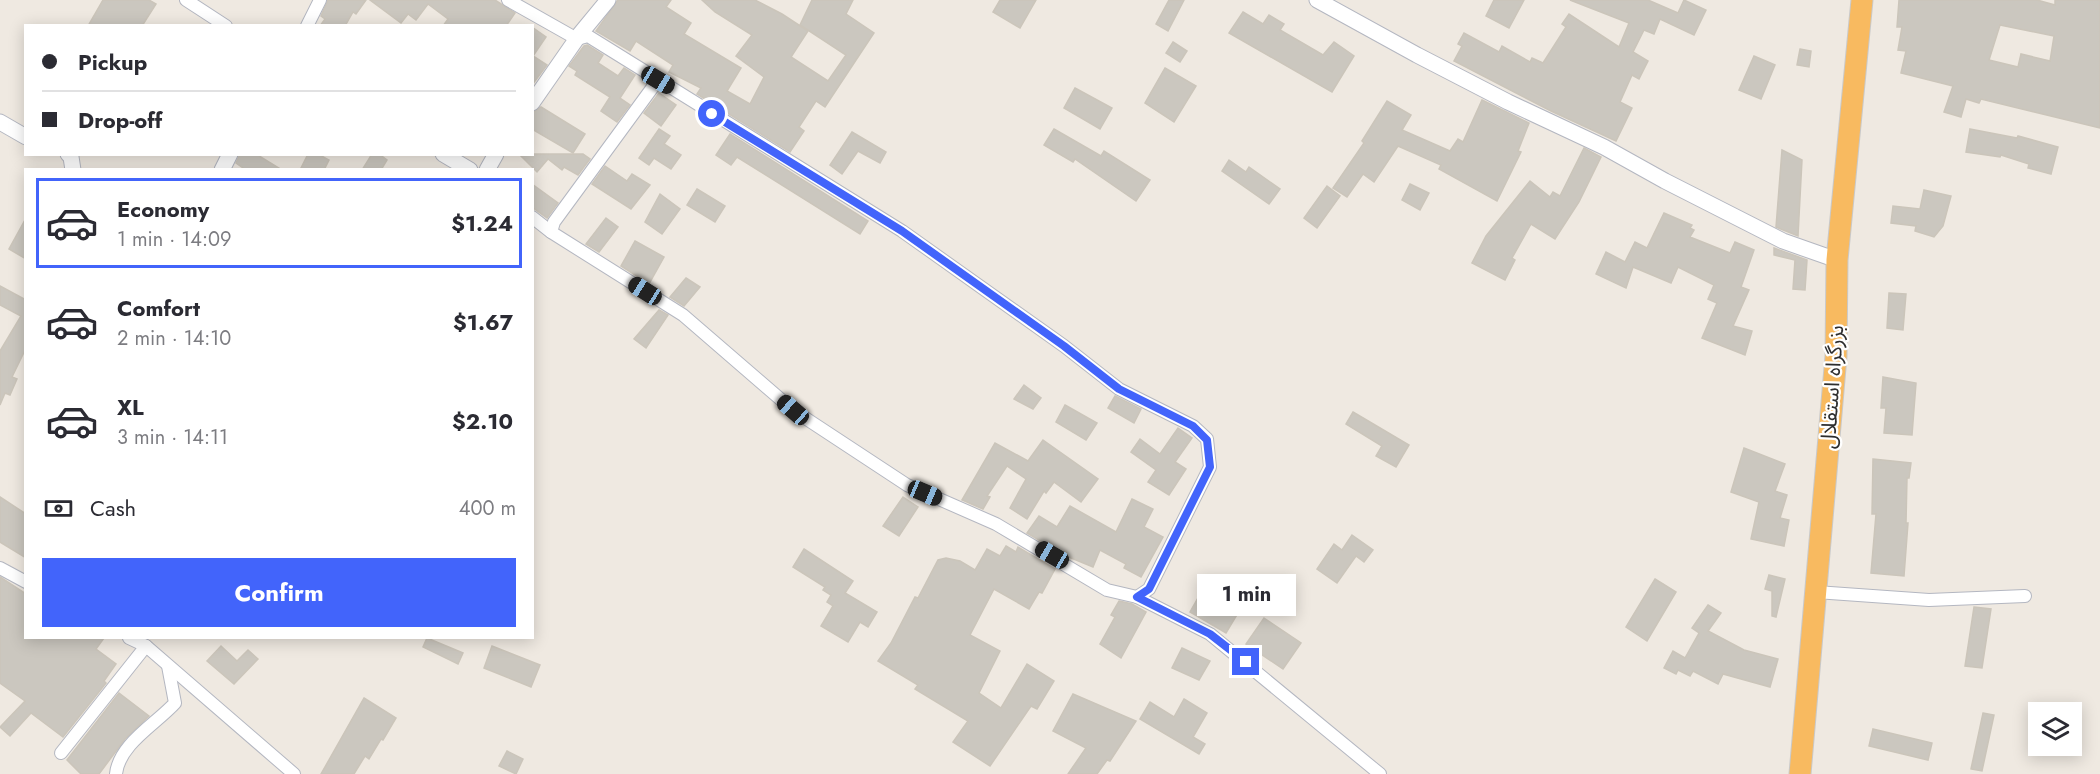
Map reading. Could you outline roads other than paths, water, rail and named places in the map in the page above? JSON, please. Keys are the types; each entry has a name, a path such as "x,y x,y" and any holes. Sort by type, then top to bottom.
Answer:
{"highway":[{"name":"بزرگراه استقلال","path":"1800,774 1836,357 1837,260 1862,0"}],"street":[{"path":"186,0 223,24"},
{"path":"308,24 320,0"},
{"path":"508,0 577,39 588,36 902,231 1064,346 1119,389 1193,426 1207,440 1210,467 1149,589 1137,597"},
{"path":"534,100 608,0"},
{"path":"1317,0 1467,82 1604,147 1783,241 1837,260"},
{"path":"551,232 554,222 658,80"},
{"path":"0,122 24,136"},
{"path":"446,156 467,168"},
{"path":"534,219 551,232 682,315 793,410 907,485 996,524 1107,590 1137,597 1210,634 1380,774"},
{"path":"0,567 24,581"},
{"path":"1816,592 1929,600 2025,596"},
{"path":"131,639 146,646 294,774"},
{"path":"62,753 146,646"},
{"path":"116,774 117,766 128,748 175,703 168,666"}]}
